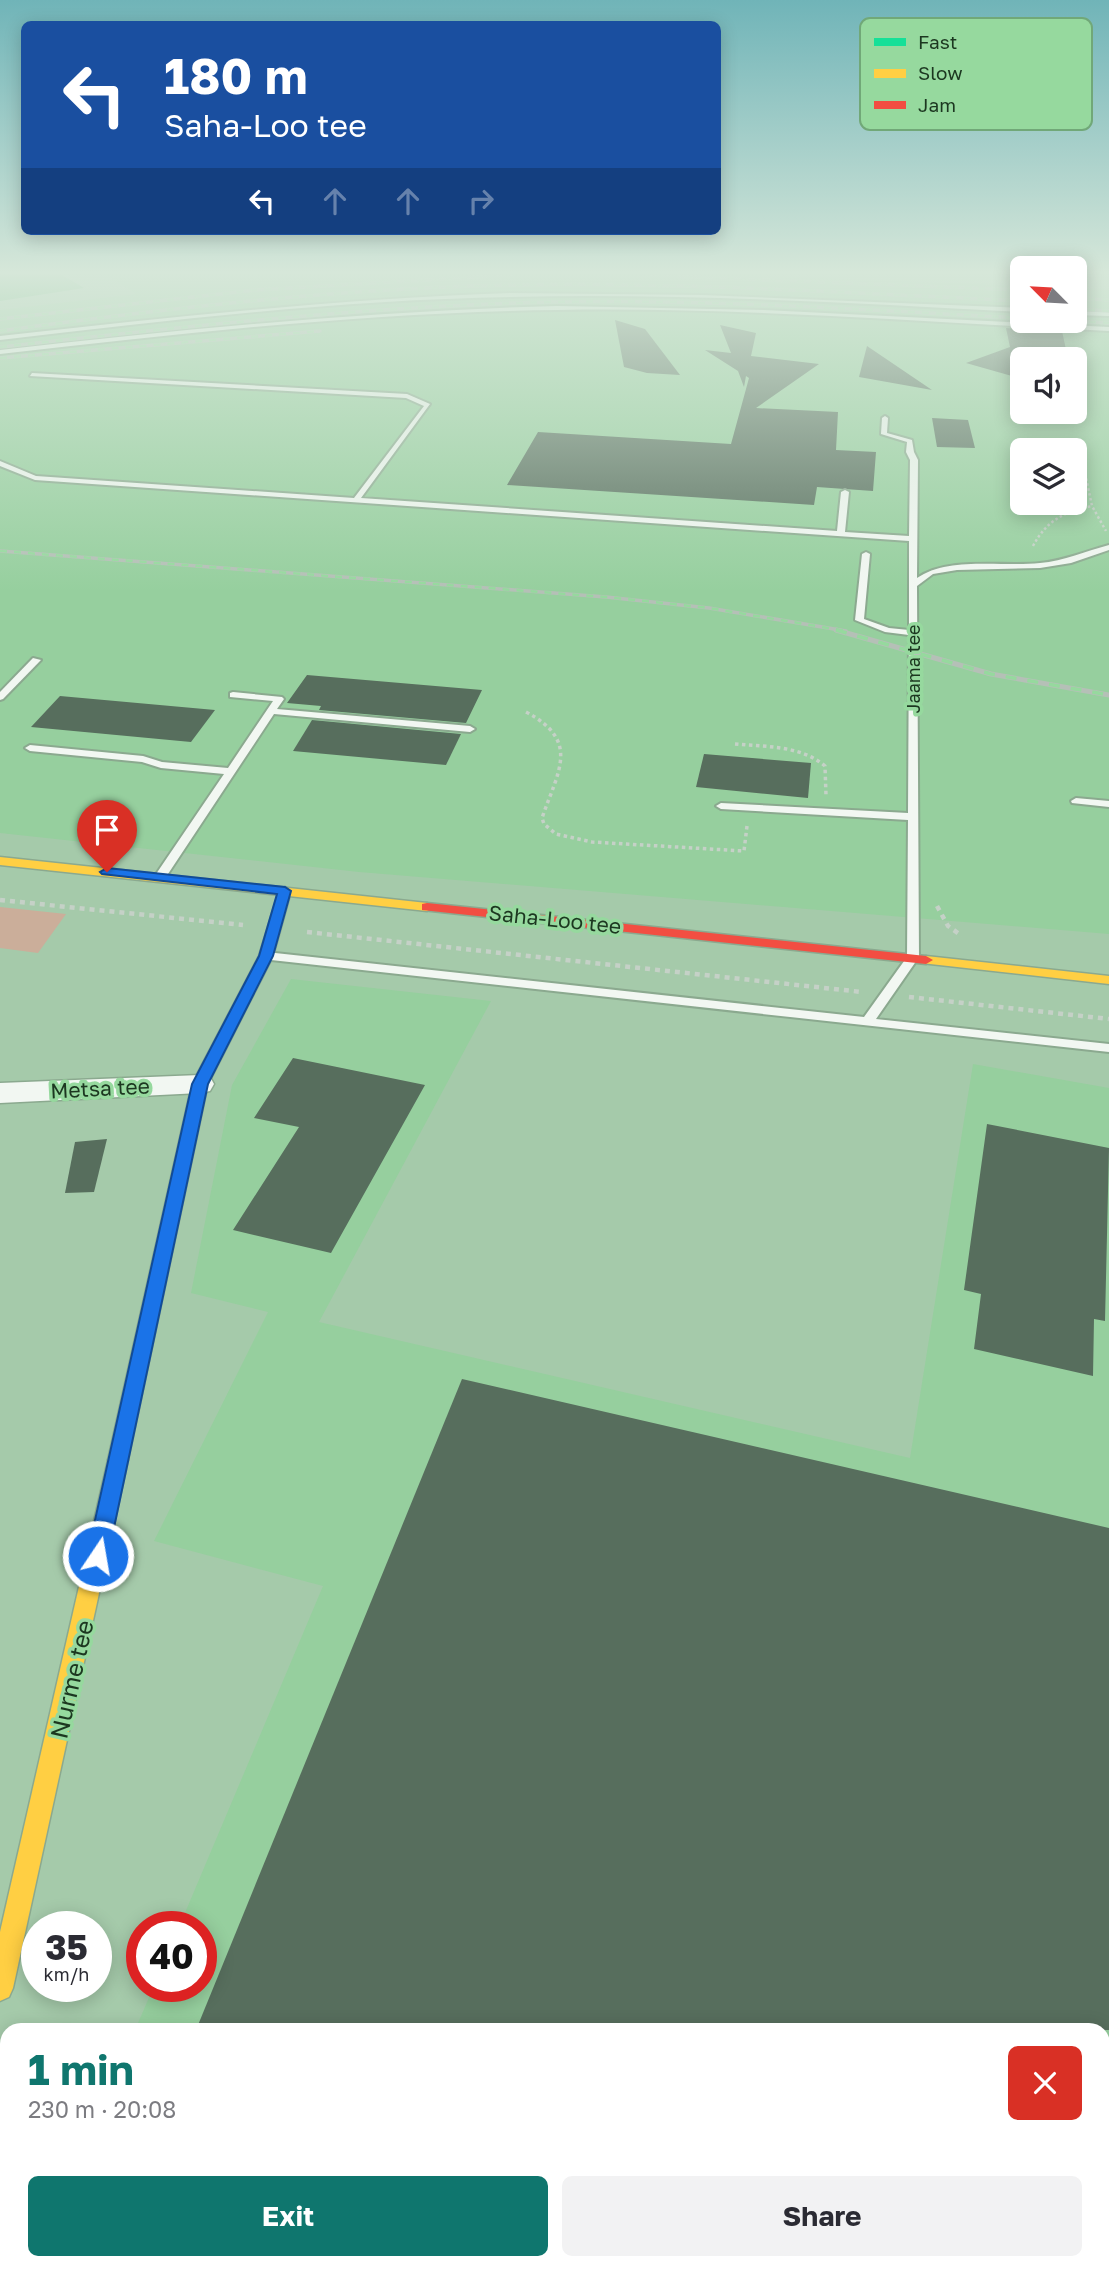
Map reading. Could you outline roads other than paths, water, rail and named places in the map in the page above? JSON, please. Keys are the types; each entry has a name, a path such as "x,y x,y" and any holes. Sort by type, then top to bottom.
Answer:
{"main road":[{"name":"Saha-Loo tee","path":"0,861 1109,980"},
{"name":"Nurme tee","path":"0,1988 86,1610 200,1084 266,956 285,891"}],"street":[{"name":"Metsa tee","path":"0,1093 200,1084"}],"lane":[{"path":"132,381 407,397 428,405 356,500"},
{"name":"Jaama tee","path":"885,418 884,434 910,441 909,452 914,460 913,957"},
{"path":"0,463 36,478 913,539"},
{"path":"841,534 845,492"},
{"path":"913,585 931,572 1068,561 1109,547"},
{"path":"866,554 859,620 888,630 913,633"},
{"path":"0,697 36,660"},
{"path":"160,877 279,699 233,695"},
{"path":"271,711 470,729"},
{"path":"30,748 230,771"},
{"path":"1076,801 1109,804"},
{"path":"721,806 913,817"},
{"path":"266,956 1109,1048"},
{"path":"868,1021 889,995 913,957"}],"railway":[{"path":"0,551 606,597 709,608 846,631"},
{"path":"836,630 991,674 1109,695"}]}
